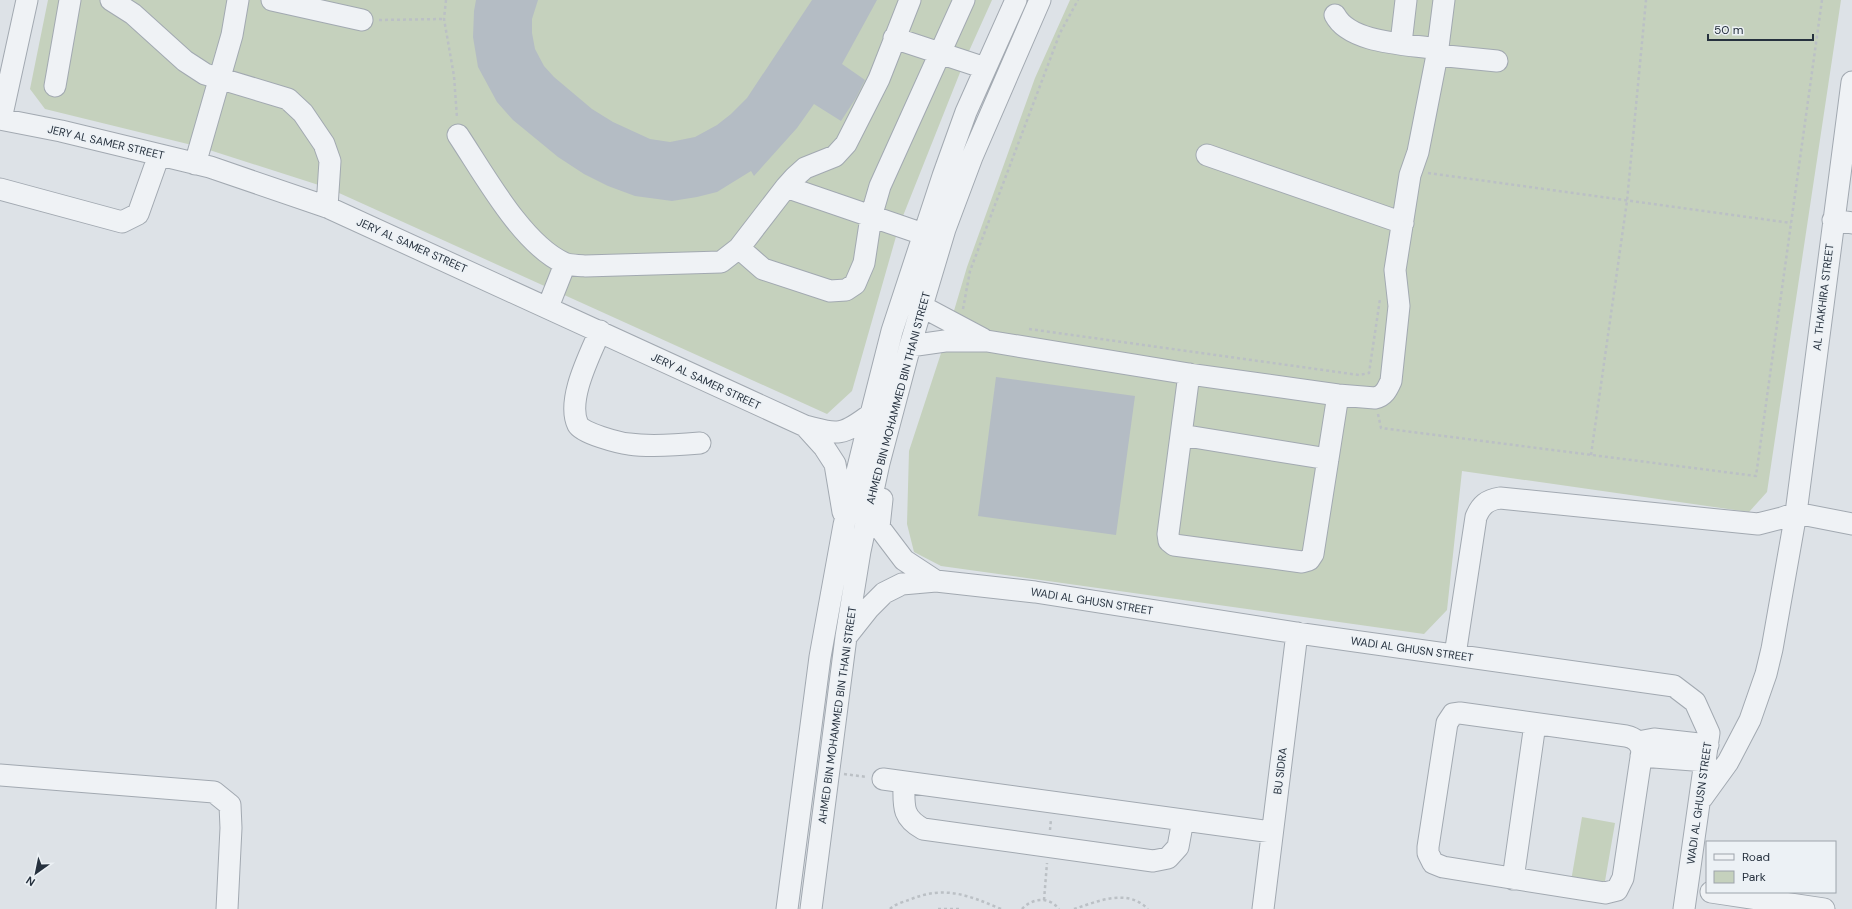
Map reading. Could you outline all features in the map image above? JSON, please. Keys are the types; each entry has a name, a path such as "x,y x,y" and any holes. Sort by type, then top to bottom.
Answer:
{"street":[{"path":"1,119 27,0"},
{"path":"55,86 70,0"},
{"path":"111,0 133,14 185,61 205,74 288,99 303,113 324,144 330,161 327,207"},
{"path":"195,164 232,35 238,0"},
{"path":"272,0 362,20"},
{"path":"458,135 514,219 546,252 565,264 585,266 721,262 739,248 795,177 805,168 835,156 846,144 879,79 910,0"},
{"path":"739,248 763,269 830,291 846,290 855,284 864,263 871,217 880,186 964,0"},
{"name":"AHMED BIN MOHAMMED BIN THANI STREET","path":"787,909 820,657 846,518 871,414 892,331 923,234 966,112 1016,0"},
{"name":"AHMED BIN MOHAMMED BIN THANI STREET","path":"811,909 846,637 868,512 891,418 941,240 972,157 1040,0"},
{"path":"1401,43 1406,0"},
{"path":"910,346 945,341 987,341 1189,374 1338,395 1375,398 1386,392 1392,375 1399,306 1395,270 1410,174 1418,152 1437,52 1444,0"},
{"path":"1335,15 1337,20 1353,32 1369,38 1401,43 1437,52 1497,62"},
{"path":"894,38 941,52 985,68"},
{"name":"AL THAKHIRA STREET","path":"1700,800 1728,762 1750,720 1772,649 1796,513 1842,222 1852,82"},
{"name":"JERY AL SAMER STREET","path":"1,119 61,131 195,164 272,187 327,207 548,307 804,426 839,433 852,428 871,414"},
{"path":"0,189 122,222 138,214 159,155"},
{"path":"1207,155 1403,223"},
{"path":"786,187 923,234"},
{"path":"548,307 565,264"},
{"path":"923,307 987,341"},
{"path":"600,331 584,370 575,400 576,417 579,427 587,433 628,444 700,443"},
{"path":"1189,374 1168,534 1169,541 1174,545 1302,562 1309,560 1313,554 1338,395"},
{"name":"WADI AL GHUSN STREET","path":"891,418 879,527 904,560 936,581"},
{"name":"JERY AL SAMER STREET","path":"804,426 824,447 835,464 838,474 842,508 846,518"},
{"path":"1181,436 1328,459"},
{"path":"1455,655 1476,517 1484,503 1492,499 1500,498 1758,524 1796,513 1852,524"},
{"name":"WADI AL GHUSN STREET","path":"846,637 869,608 884,593 902,584 936,581 1035,592 1297,633 1674,686 1695,702 1709,733 1684,909"},
{"name":"BU SIDRA","path":"1263,909 1297,633"},
{"path":"1460,713 1631,737 1639,749 1623,878 1618,890 1605,893 1437,866 1429,858 1428,847 1447,723 1450,717 1460,713"},
{"path":"1514,879 1535,724"},
{"path":"1639,749 1654,739 1707,753"},
{"path":"0,774 214,792 230,805 231,828 227,909"},
{"path":"883,779 1272,832"},
{"path":"904,782 904,807 912,823 923,829 1153,861 1168,858 1178,847 1183,820"},
{"path":"1687,888 1706,891"},
{"path":"1718,893 1824,909"}],"path":[{"path":"446,0 444,19 454,76 458,135"},
{"path":"962,312 970,271 1060,33 1078,0"},
{"path":"1591,455 1627,201 1646,0"},
{"path":"1375,398 1381,428 1756,476 1822,0"},
{"path":"362,20 444,19"},
{"path":"1414,162 1426,164 1424,173 1791,223"},
{"path":"1022,328 1360,375 1368,373 1380,298"},
{"path":"829,772 883,779"},
{"path":"1044,900 1053,802"},
{"path":"890,909 921,895 939,892 955,893 977,899 1001,909"},
{"path":"1074,909 1120,896 1136,900 1148,909"},
{"path":"1022,909 1028,903 1036,900 1051,902 1059,909"},
{"path":"938,909 960,909"}],"green space":[{"path":"48,0 992,0 965,60 899,226 852,391 827,414 328,188 200,147 45,109 30,89"},
{"path":"1070,0 1841,0 1767,492 1749,512 1462,471 1447,610 1424,634 941,566 914,552 907,524 909,451 945,341 967,267 1035,78"},
{"path":"1582,817 1615,823 1604,887 1571,881"}],"building":[{"path":"476,0 538,0 532,19 532,33 535,49 544,66 554,77 592,109 613,122 650,139 670,142 695,137 717,125 747,98 812,0 877,0 842,64 865,80 856,98 841,121 814,104 797,128 754,176 751,171 717,192 672,201 635,196 608,186 584,174 558,157 513,120 497,102 478,67 473,37"},
{"path":"996,377 1135,396 1116,535 978,516"}]}
